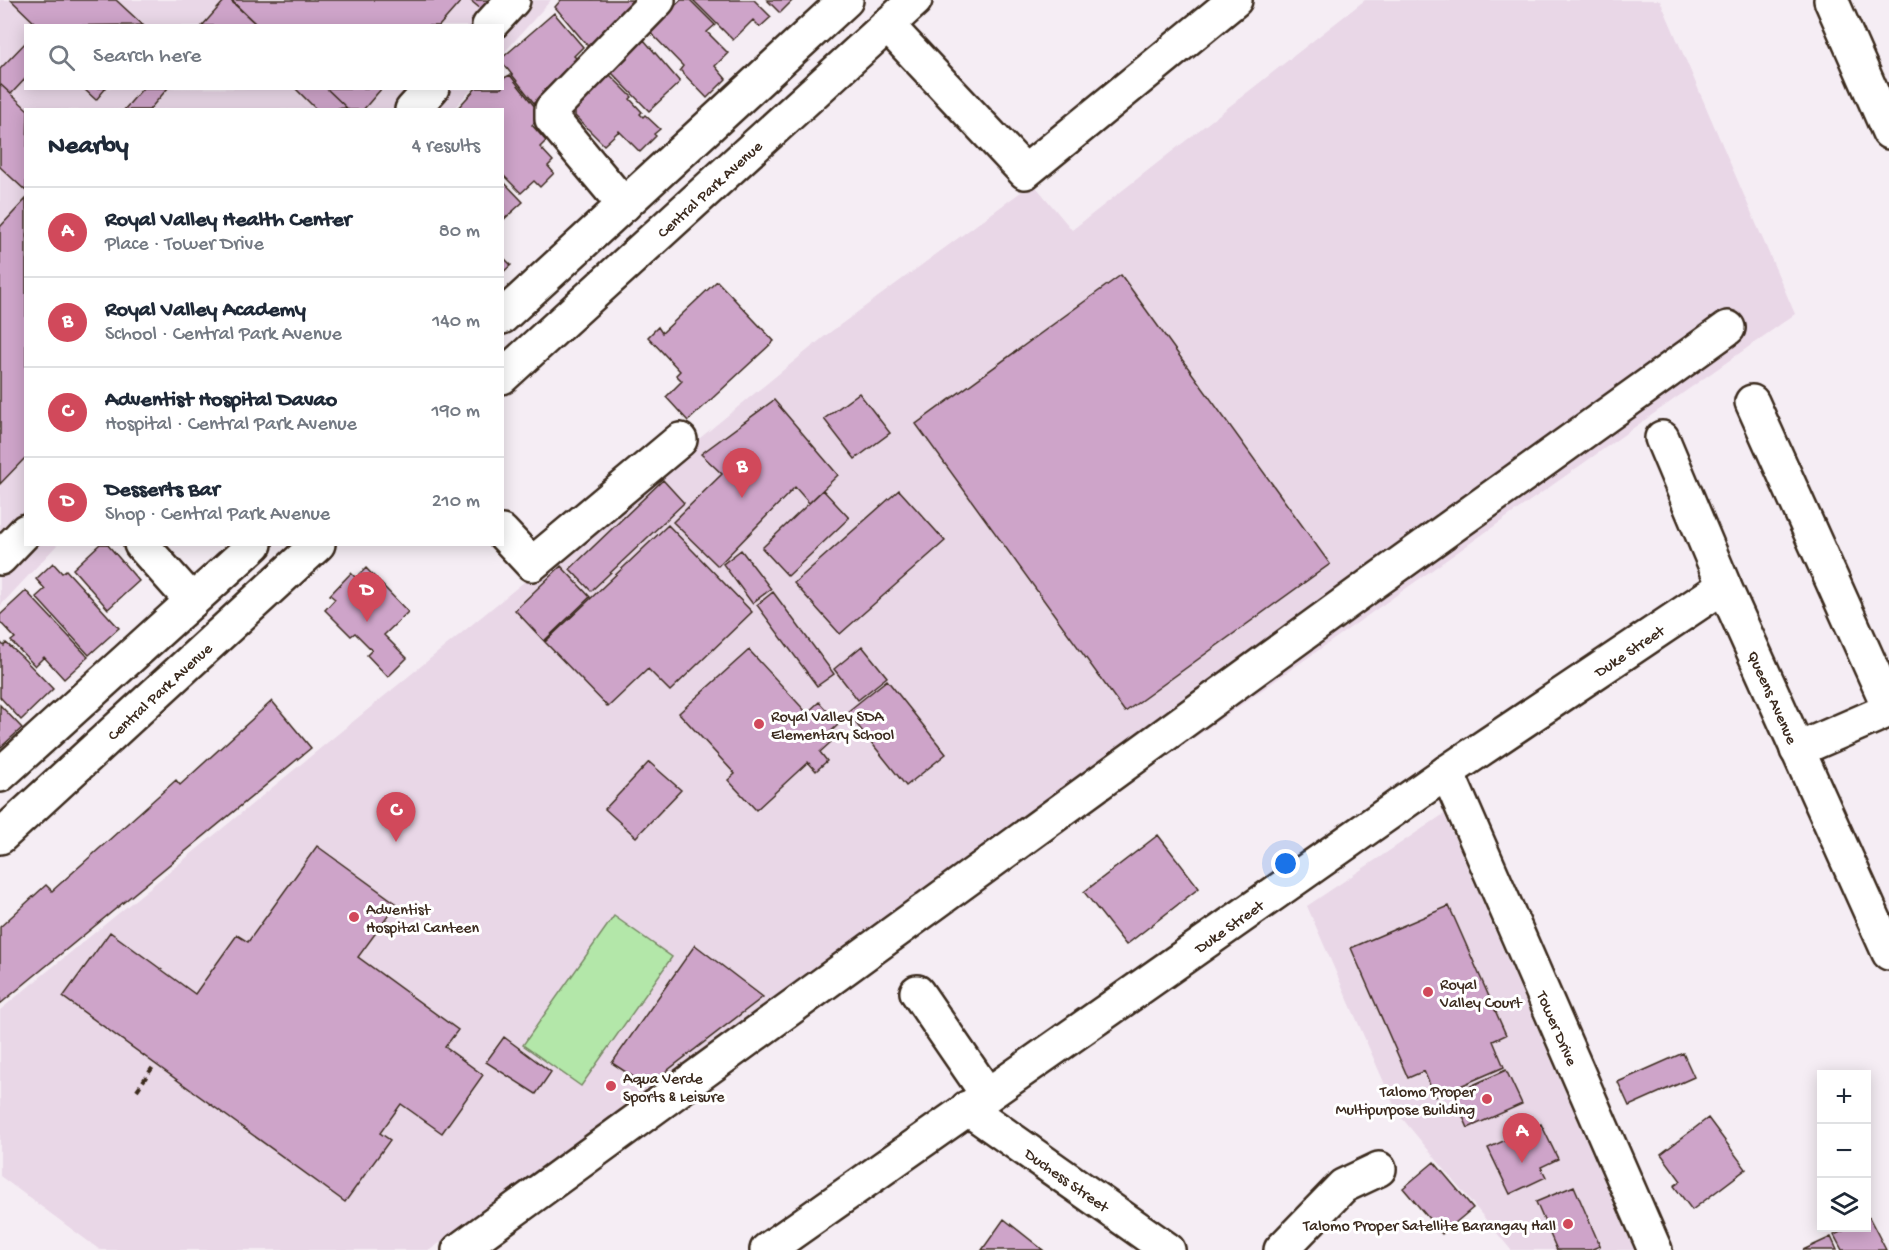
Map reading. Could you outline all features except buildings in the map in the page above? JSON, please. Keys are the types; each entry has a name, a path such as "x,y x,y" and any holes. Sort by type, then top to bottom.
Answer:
{"street":[{"path":"491,24 513,0"},
{"path":"624,205 552,119 552,110 658,0"},
{"path":"504,315 846,0"},
{"name":"Central Park Avenue","path":"504,374 915,0"},
{"path":"887,26 1025,172 1235,0"},
{"path":"1831,0 1889,132"},
{"path":"414,108 430,90"},
{"path":"459,1250 1373,583 1728,328"},
{"path":"1752,402 1889,709 1797,750"},
{"name":"Queens Avenue","path":"1662,438 1724,586 1889,953"},
{"path":"504,534 532,564 680,440"},
{"path":"0,558 24,533"},
{"path":"143,546 192,601"},
{"path":"0,775 253,546"},
{"name":"Central Park Avenue","path":"1,836 316,546"},
{"name":"Duke Street","path":"767,1250 1447,772 1724,586"},
{"name":"Tower Drive","path":"1447,772 1655,1250"},
{"path":"917,992 977,1101"},
{"name":"Duchess Street","path":"977,1101 1168,1250"},
{"path":"1281,1250 1343,1186 1379,1169"}],"path":[{"path":"137,1090 155,1064"}],"shaded area":[{"path":"0,0 551,0 504,53 504,24 24,24 24,90 471,90 454,108 24,108 24,546 56,546 0,606"},
{"path":"1365,0 1660,0 1795,314 1140,776 1122,747 430,1250 100,1250 0,1176 0,1010 825,336 1033,183 1072,230"},
{"path":"1444,814 1634,1250 1511,1250 1397,1112 1307,906"}],"green space":[{"path":"614,916 672,957 581,1086 523,1045"}],"place":[{"name":"Royal Valley Academy","path":"742,498"},
{"name":"Desserts Bar","path":"367,622"},
{"name":"Royal Valley SDA Elementary School","path":"759,724"},
{"name":"Adventist Hospital Davao","path":"396,842"},
{"name":"Adventist Hospital Canteen","path":"354,917"},
{"name":"Royal Valley Court","path":"1428,992"},
{"name":"Aqua Verde Sports & Leisure","path":"611,1086"},
{"name":"Talomo Proper Multipurpose Building","path":"1487,1099"},
{"name":"Royal Valley Health Center","path":"1522,1163"},
{"name":"Talomo Proper Satellite Barangay Hall","path":"1568,1224"}]}
